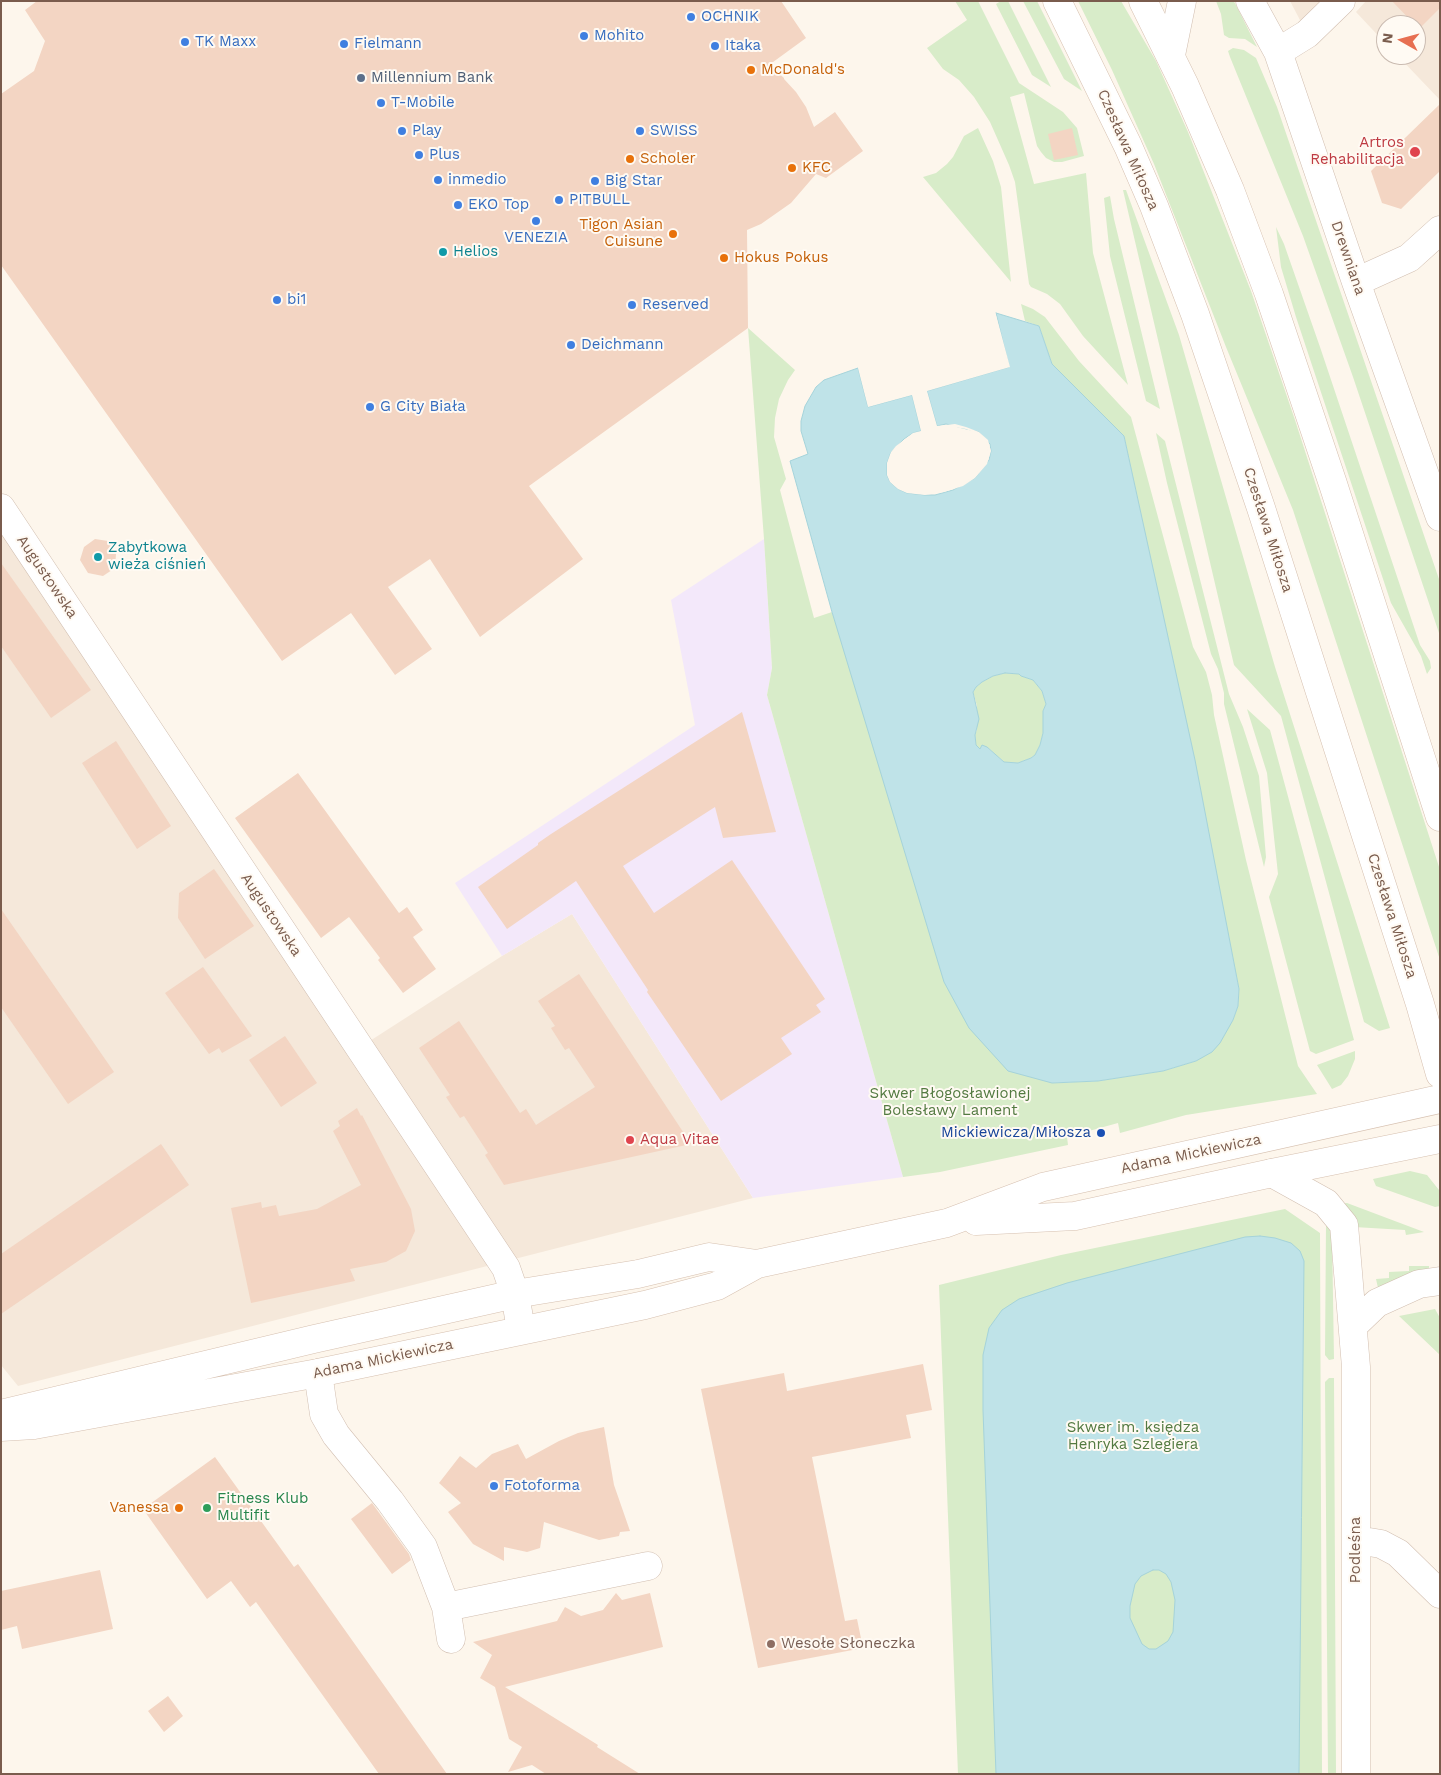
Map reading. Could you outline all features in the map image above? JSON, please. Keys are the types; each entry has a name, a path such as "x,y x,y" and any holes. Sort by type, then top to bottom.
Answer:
{"street":[{"name":"Czesława Miłosza","path":"1057,1 1128,146 1154,206 1195,314 1264,518 1420,1004 1440,1074"},
{"path":"1143,1 1171,55 1230,190 1269,294 1440,817"},
{"path":"1171,55 1182,1"},
{"name":"Drewniana","path":"1250,1 1278,52 1356,282 1434,481 1440,517"},
{"path":"1278,52 1307,34 1341,1"},
{"path":"1356,282 1409,258 1440,230"},
{"name":"Augustowska","path":"1,508 506,1268 515,1294 521,1330"},
{"name":"Adama Mickiewicza","path":"11,1415 212,1393 318,1373 645,1304 717,1286 757,1264 947,1223 1044,1187 1440,1099"},
{"name":"Adama Mickiewicza","path":"947,1223 1075,1216 1440,1139"},
{"name":"Podleśna","path":"1272,1173 1326,1203 1344,1225 1356,1367 1356,1774"},
{"name":"Adama Mickiewicza","path":"11,1415 239,1356 515,1294 638,1274 709,1257 757,1264"},
{"path":"638,1274 645,1304"},
{"path":"1354,1326 1376,1303 1419,1284 1440,1281"},
{"path":"560,1287 569,1320"},
{"path":"314,1339 324,1414 336,1435 390,1501 423,1547 446,1607 451,1639"},
{"path":"212,1393 223,1388 232,1379 237,1368 239,1356"},
{"path":"1356,1540 1381,1544 1398,1553 1440,1594"},
{"path":"446,1607 648,1566"}],"shaded area":[{"path":"1290,1 1322,1 1301,22"},
{"path":"1366,1 1440,1 1440,100 1407,65 1426,65 1426,15 1376,15 1376,33 1356,12"},
{"path":"1,528 348,1055 502,956 572,914 753,1198 18,1386 1,1365"},
{"path":"764,539 772,668 767,695 903,1177 753,1198 572,914 502,956 455,883 695,725 671,600"}],"green space":[{"path":"955,1 978,1 1019,83 1063,112 1077,128 1084,156 1062,162 1054,162 1046,158 1037,146 1024,93 1010,97 1034,184 1086,173 1093,253 1128,385 1083,336 1060,304 1029,284 1015,182 1009,165 990,122 974,97 959,80 943,69 927,48 967,20"},
{"path":"1001,1 1008,1 1051,87 1032,75 996,4"},
{"path":"1023,1 1037,1 1082,91 1064,79"},
{"path":"1078,1 1121,1 1156,61 1188,132 1251,291 1295,420 1440,870 1440,960 1293,510 1154,164 1112,70"},
{"path":"1216,1 1233,1 1235,3 1257,47 1245,39 1229,38 1224,35 1221,14"},
{"path":"1233,48 1244,50 1256,58 1277,107 1440,582 1440,636 1353,377 1303,236 1230,57 1228,51"},
{"path":"978,128 993,161 1001,187 1011,282 923,177 936,173 947,164 964,136"},
{"path":"1123,190 1126,190 1179,335 1275,667 1390,1028 1379,1031 1364,1022 1281,716 1234,665"},
{"path":"1110,196 1160,409 1146,401 1110,256 1104,198"},
{"path":"1276,227 1284,244 1320,347 1420,645 1430,661 1431,668 1427,674 1421,656 1391,603 1296,317 1281,267"},
{"name":"Skwer Błogosławionej Bolesławy Lament","path":"1021,304 1045,317 1079,361 1131,417 1193,647 1206,672 1212,695 1214,715 1246,860 1298,1066 1317,1094 1186,1115 1120,1133 1118,1123 1067,1137 1068,1145 940,1172 903,1177 767,695 772,668 748,328 795,370 779,399 774,437 786,479 780,490 814,618 832,612 1052,1083 1098,1081 1163,1071 1196,1061 1233,1020 1238,1006 1239,989 1124,436 1052,364 1039,326 1025,321"},
{"path":"1156,433 1165,441 1229,694 1243,727 1259,776 1266,857 1264,867 1224,704 1224,693 1218,669 1211,654"},
{"path":"1005,673 1019,674 1033,680 1042,691 1046,704 1043,711 1043,733 1040,745 1035,755 1018,763 1004,762 987,747 980,749 976,745 977,706 973,692 982,682 993,676"},
{"path":"1247,709 1270,730 1354,1040 1316,1054 1310,1051 1269,897 1278,874 1267,773"},
{"path":"1355,1051 1355,1059 1348,1076 1341,1085 1332,1089 1317,1065"},
{"path":"1410,1171 1427,1175 1439,1190 1440,1206 1435,1207 1376,1186 1373,1179"},
{"path":"1347,1203 1424,1232 1406,1235 1405,1230 1354,1227 1338,1204"},
{"name":"Skwer im. księdza Henryka Szlegiera","path":"1285,1209 1320,1233 1322,1774 958,1774 939,1285 1061,1255"},
{"path":"1326,1224 1331,1228 1332,1234 1334,1359 1329,1360 1325,1355"},
{"path":"1409,1266 1429,1266 1429,1271 1378,1288 1376,1279 1389,1278 1389,1272 1409,1271"},
{"path":"1435,1309 1440,1318 1440,1355 1399,1316"},
{"path":"1329,1378 1334,1378 1336,1774 1328,1774 1325,1382"}],"water":[{"path":"996,313 1039,326 1052,364 1124,436 1195,760 1239,989 1238,1006 1233,1020 1220,1043 1212,1052 1196,1061 1163,1071 1098,1081 1052,1083 1008,1071 969,1028 944,982 832,612 790,461 808,454 801,431 801,421 805,406 816,387 824,380 858,368 868,407 912,395 921,431 913,433 904,439 891,452 887,463 887,475 890,482 898,489 907,493 935,495 953,490 975,478 989,460 990,444 979,432 946,424 937,426 927,391 1009,367","holes":["1005,673 1019,674 1033,680 1042,691 1046,704 1043,711 1043,733 1040,745 1035,755 1031,758 1018,763 1004,762 987,747 982,745 980,749 976,745 975,735 979,719 973,692 982,682 993,676"]},
{"name":"Skwer im. księdza Henryka Szlegiera","path":"1260,1236 1291,1243 1300,1251 1304,1261 1299,1774 996,1774 983,1410 983,1355 989,1328 1002,1310 1019,1299 1067,1283 1245,1237","holes":["1153,1570 1159,1570 1166,1574 1171,1582 1175,1600 1173,1632 1168,1641 1156,1649 1149,1649 1142,1644 1130,1618 1130,1606 1135,1584 1141,1576"]}],"pier":[{"path":"995,311 1010,367 927,391 937,426 955,424 966,427 979,432 988,440 991,451 987,464 975,478 963,486 944,492 925,495 907,493 898,489 890,482 887,475 887,463 891,452 896,446 913,433 921,431 912,395 868,407 858,368 860,366 870,404 911,393 914,395 923,431 905,441 893,453 889,464 889,474 892,480 899,487 925,493 935,492 962,483 974,476 985,463 988,451 986,441 978,434 966,429 954,427 935,428 924,390 1007,366 993,314"}],"building":[{"name":"G City Biała","path":"37,1 781,1 806,38 769,65 796,92 806,107 814,127 835,112 863,151 826,178 816,174 791,203 761,224 747,230 748,328 529,486 583,559 480,637 430,559 388,587 432,649 395,675 351,613 282,661 1,265 1,94 34,71 45,41 25,10"},
{"path":"1392,1 1440,1 1440,8 1426,22 1426,15 1406,15"},
{"name":"Artros Rehabilitacja","path":"1440,104 1440,171 1401,209 1382,203 1371,171"},
{"path":"1072,128 1078,155 1054,160 1048,134"},
{"name":"Zabytkowa wieża ciśnień","path":"95,539 108,541 116,554 115,568 103,576 88,573 80,560 84,547"},
{"path":"1,563 91,690 51,718 1,646"},
{"path":"742,712 776,832 723,838 715,807 623,866 654,913 732,860 825,999 816,1005 821,1012 781,1038 792,1054 721,1101 647,992 648,990 576,881 507,929 478,887 551,834"},
{"path":"116,741 171,826 137,849 82,763"},
{"path":"298,773 399,913 407,907 423,930 413,937 436,969 403,993 378,960 380,958 349,917 321,938 235,818"},
{"path":"214,869 254,926 205,959 178,918 179,893"},
{"path":"1,909 114,1072 68,1104 1,1007"},
{"path":"203,967 252,1036 222,1053 219,1048 209,1054 165,993"},
{"path":"579,974 691,1144 504,1185 485,1155 488,1153 464,1116 460,1118 446,1097 450,1095 419,1048 459,1021 520,1113 526,1109 536,1125 595,1087 569,1048 565,1050 551,1028 555,1026 538,1001"},
{"path":"285,1036 317,1083 281,1107 249,1060"},
{"path":"357,1108 411,1209 415,1231 406,1251 386,1262 350,1269 355,1281 251,1303 231,1208 261,1202 262,1208 276,1205 279,1216 317,1209 361,1185 333,1131 340,1126 338,1121"},
{"path":"161,1144 189,1185 1,1314 1,1254"},
{"path":"923,1364 932,1410 906,1415 911,1438 812,1457 845,1621 857,1619 863,1648 758,1668 701,1389 784,1373 787,1391"},
{"path":"604,1427 614,1485 630,1531 620,1532 619,1536 599,1540 544,1522 540,1548 527,1552 504,1547 504,1561 473,1544 448,1512 461,1503 439,1483 460,1456 476,1468 492,1454 518,1444 526,1459 578,1433"},
{"path":"215,1457 294,1567 298,1564 447,1774 379,1774 256,1602 250,1607 231,1581 207,1599 143,1509"},
{"path":"372,1503 409,1554 411,1560 392,1574 351,1519"},
{"path":"100,1570 113,1629 22,1649 17,1626 1,1630 1,1591"},
{"path":"616,1593 622,1600 650,1593 663,1647 505,1687 598,1745 597,1747 640,1774 546,1774 532,1765 508,1772 522,1747 509,1739 495,1687 480,1678 492,1655 473,1642 557,1621 565,1607 581,1616 603,1610"},
{"path":"168,1696 183,1716 164,1732 148,1711"}],"place":[{"name":"OCHNIK","path":"691,17"},
{"name":"Mohito","path":"584,36"},
{"name":"TK Maxx","path":"185,42"},
{"name":"Fielmann","path":"344,44"},
{"name":"Itaka","path":"715,46"},
{"name":"McDonald's","path":"751,70"},
{"name":"Millennium Bank","path":"361,78"},
{"name":"T-Mobile","path":"381,103"},
{"name":"Play","path":"402,131"},
{"name":"SWISS","path":"640,131"},
{"name":"Artros Rehabilitacja","path":"1415,152"},
{"name":"Plus","path":"419,155"},
{"name":"Scholer","path":"630,159"},
{"name":"KFC","path":"792,168"},
{"name":"inmedio","path":"438,180"},
{"name":"Big Star","path":"595,181"},
{"name":"PITBULL","path":"559,200"},
{"name":"EKO Top","path":"458,205"},
{"name":"VENEZIA","path":"536,221"},
{"name":"Tigon Asian Cuisune","path":"673,234"},
{"name":"Helios","path":"443,252"},
{"name":"Hokus Pokus","path":"724,258"},
{"name":"bi1","path":"277,300"},
{"name":"Reserved","path":"632,305"},
{"name":"Deichmann","path":"571,345"},
{"name":"G City Biała","path":"370,407"},
{"name":"Zabytkowa wieża ciśnień","path":"98,557"},
{"name":"Mickiewicza/Miłosza","path":"1101,1133"},
{"name":"Aqua Vitae","path":"630,1140"},
{"name":"Fotoforma","path":"494,1486"},
{"name":"Vanessa","path":"179,1508"},
{"name":"Fitness Klub Multifit","path":"207,1508"},
{"name":"Wesołe Słoneczka","path":"771,1644"}]}
